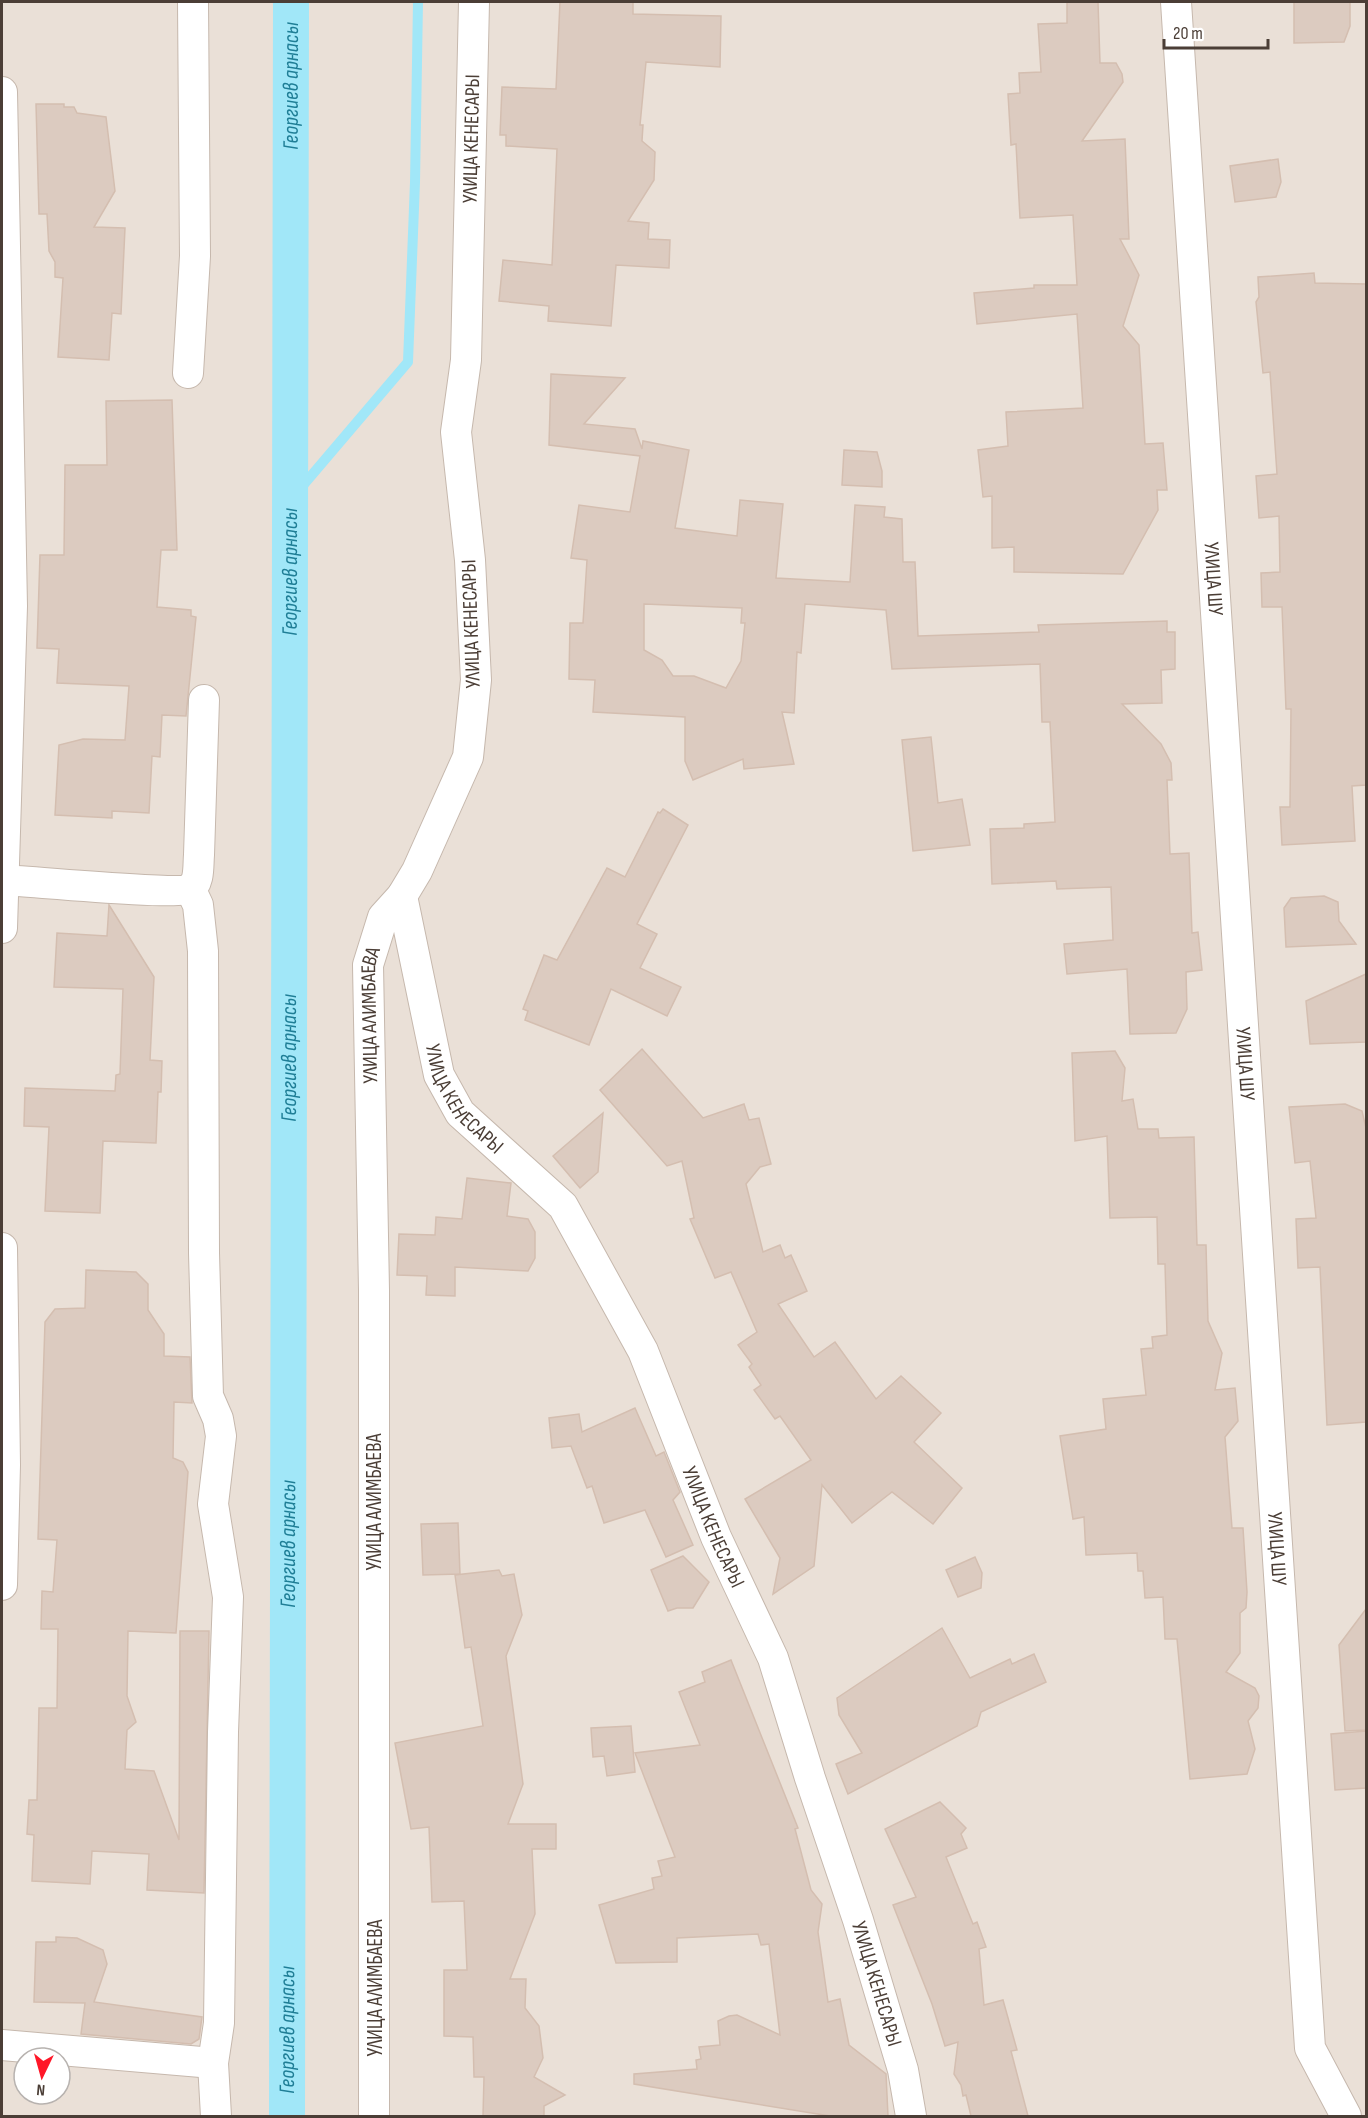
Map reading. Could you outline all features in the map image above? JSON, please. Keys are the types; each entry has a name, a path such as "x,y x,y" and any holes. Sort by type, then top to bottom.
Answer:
{"street":[{"path":"188,373 195,256 193,2"},
{"name":"УЛИЦА КЕНЕСАРЫ","path":"474,2 466,360 456,432 470,560 476,680 468,757 417,871 402,896 439,1075 460,1113 563,1206 643,1352 716,1537 773,1658 810,1778 858,1920 903,2070 912,2116"},
{"name":"УЛИЦА ШУ","path":"1176,2 1310,2048 1346,2116"},
{"path":"2,92 12,606 2,928"},
{"path":"190,888 197,879 199,855 204,700"},
{"path":"2,880 149,889 190,888"},
{"path":"190,888 198,905 203,951 204,1253 208,1396 218,1419 221,1436 213,1504 228,1598 223,1732 219,2023 213,2063 216,2116"},
{"name":"УЛИЦА АЛИМБАЕВА","path":"374,2116 374,1290 368,965 383,917 402,896"},
{"path":"2,1248 5,1465 2,1585"},
{"path":"2,2045 213,2063"}],"shaded area":[{"path":"2,2 1366,2 1366,2116 2,2116"}],"building":[{"path":"560,2 633,2 633,14 721,16 720,67 646,62 640,125 643,125 642,141 655,152 654,180 628,221 649,223 648,239 670,240 669,268 616,265 611,326 548,321 549,306 499,301 503,260 552,265 557,149 506,146 506,135 500,135 502,87 556,89"},
{"path":"1067,2 1098,2 1100,63 1116,63 1122,74 1123,82 1082,141 1125,139 1129,239 1120,239 1139,275 1123,326 1139,345 1145,444 1163,443 1167,490 1157,490 1158,510 1123,574 1014,572 1014,547 992,548 992,496 983,497 978,450 1008,446 1006,412 1083,408 1077,314 977,324 974,293 1034,288 1034,285 1077,285 1073,215 1020,218 1016,144 1011,145 1008,94 1020,93 1019,73 1041,72 1038,24 1067,23"},
{"path":"1294,2 1350,2 1350,26 1344,42 1294,43"},
{"path":"36,104 64,104 64,107 74,107 77,113 106,117 115,191 94,227 125,228 121,314 112,313 109,360 58,357 63,278 55,277 55,262 49,251 47,214 39,214"},
{"path":"1278,159 1281,182 1276,197 1235,202 1230,166"},
{"path":"1314,273 1315,283 1366,284 1366,785 1352,786 1355,841 1282,845 1280,807 1290,807 1291,709 1286,709 1282,607 1262,607 1261,573 1280,572 1279,516 1259,518 1256,476 1277,474 1270,372 1263,373 1256,302 1259,297 1258,277"},
{"path":"551,374 625,378 584,424 635,429 642,449 643,441 689,450 675,528 737,536 740,500 783,504 776,578 850,582 855,505 885,507 884,517 902,519 903,562 915,562 918,636 1039,632 1038,625 1167,621 1167,632 1175,632 1175,669 1161,670 1162,703 1122,704 1161,744 1171,763 1172,780 1167,780 1170,854 1189,853 1192,933 1198,932 1202,970 1186,972 1187,1009 1176,1033 1130,1034 1127,969 1067,974 1064,944 1113,940 1111,887 1057,889 1056,881 992,884 990,829 1024,828 1024,824 1055,822 1050,722 1042,722 1040,664 892,669 886,610 805,604 801,653 797,652 794,713 782,712 794,764 744,769 743,759 693,780 685,761 685,717 593,712 595,680 569,679 570,623 583,623 587,560 571,558 579,505 630,512 640,456 549,445","holes":["644,604 742,608 741,623 745,623 741,661 726,688 694,676 673,676 662,660 644,650"]},
{"path":"172,400 177,550 161,550 157,607 191,610 191,616 196,617 186,716 162,715 160,757 152,756 149,813 112,811 112,818 55,815 59,745 83,739 125,740 129,686 57,683 59,649 37,648 40,555 64,555 65,465 107,465 106,401"},
{"path":"844,450 877,452 882,471 882,487 842,485"},
{"path":"931,737 938,803 962,799 970,845 913,851 902,740"},
{"path":"663,809 688,825 637,924 657,934 640,968 681,987 667,1016 611,989 589,1045 525,1020 528,1011 523,1009 544,955 557,960 607,868 625,877 658,812 660,813"},
{"path":"1324,896 1338,902 1339,921 1356,944 1286,947 1284,908 1291,898"},
{"path":"109,905 154,977 150,1060 162,1061 156,1143 103,1141 100,1213 45,1211 49,1127 24,1126 25,1088 115,1091 116,1075 120,1074 123,989 54,987 57,933 107,936"},
{"path":"1366,974 1366,1042 1310,1044 1306,1001"},
{"path":"642,1049 703,1118 744,1104 749,1120 759,1118 771,1164 760,1167 746,1184 763,1252 780,1245 785,1258 791,1255 807,1291 778,1304 814,1357 835,1342 876,1399 901,1376 941,1413 914,1442 962,1488 933,1524 892,1492 852,1523 822,1485 814,1566 773,1594 780,1558 745,1499 811,1460 780,1416 775,1419 754,1390 761,1385 749,1367 752,1364 738,1345 757,1332 731,1272 715,1278 690,1219 694,1218 682,1161 667,1166 600,1090"},
{"path":"1115,1051 1125,1068 1122,1101 1133,1099 1138,1129 1158,1129 1159,1138 1194,1137 1197,1245 1206,1245 1208,1321 1222,1353 1215,1390 1235,1388 1238,1421 1225,1437 1232,1528 1243,1528 1247,1592 1246,1608 1240,1613 1240,1653 1226,1672 1255,1688 1259,1696 1258,1708 1248,1721 1255,1749 1247,1774 1190,1779 1177,1639 1165,1639 1163,1597 1145,1598 1143,1571 1138,1571 1137,1553 1086,1555 1084,1517 1073,1519 1060,1436 1106,1429 1103,1399 1146,1395 1141,1349 1153,1348 1152,1337 1167,1335 1165,1264 1158,1264 1157,1217 1110,1218 1107,1136 1075,1141 1072,1053"},
{"path":"1345,1104 1362,1111 1366,1128 1366,1422 1327,1425 1320,1267 1298,1268 1296,1219 1316,1218 1310,1161 1295,1163 1289,1107"},
{"path":"603,1113 598,1172 580,1188 553,1156"},
{"path":"467,1178 511,1183 507,1216 528,1219 535,1232 535,1258 528,1271 455,1267 455,1296 426,1295 427,1276 397,1275 399,1234 435,1235 436,1217 462,1219"},
{"path":"86,1270 136,1272 148,1284 148,1310 164,1334 164,1356 190,1357 192,1403 174,1402 173,1458 183,1462 188,1472 176,1633 128,1631 127,1696 136,1722 127,1730 125,1769 154,1771 179,1840 180,1631 209,1631 204,1893 147,1890 149,1854 92,1851 90,1884 32,1881 34,1835 27,1834 29,1800 37,1800 39,1708 57,1708 58,1629 41,1629 42,1591 53,1592 57,1540 38,1539 45,1322 55,1309 85,1308"},
{"path":"635,1408 656,1456 664,1452 680,1492 673,1500 693,1545 666,1557 645,1510 604,1523 592,1486 587,1488 571,1446 552,1448 549,1418 579,1414 582,1432"},
{"path":"458,1523 460,1574 423,1575 421,1524"},
{"path":"683,1556 709,1582 693,1608 677,1608 668,1611 651,1570"},
{"path":"975,1557 982,1573 981,1588 958,1597 946,1570"},
{"path":"499,1570 502,1576 514,1574 522,1615 506,1656 523,1784 508,1824 556,1824 556,1849 532,1849 535,1914 510,1979 526,1979 525,2008 539,2026 543,2058 534,2077 565,2095 544,2106 544,2116 483,2116 484,2077 474,2077 473,2037 444,2036 444,1970 467,1970 464,1901 432,1902 429,1827 411,1829 395,1743 483,1726 471,1647 465,1648 455,1575"},
{"path":"1366,1609 1366,1730 1345,1731 1339,1645"},
{"path":"942,1628 970,1678 1010,1659 1012,1664 1034,1654 1046,1682 981,1712 977,1726 848,1794 836,1764 862,1753 839,1715 837,1698"},
{"path":"731,1660 798,1828 795,1829 811,1890 822,1904 818,1932 828,2002 840,1999 849,2045 886,2074 888,2116 830,2116 634,2084 634,2074 697,2069 696,2060 701,2059 699,2047 720,2045 718,2021 729,2016 737,2015 780,2035 769,1944 761,1945 758,1934 677,1938 677,1962 616,1963 599,1905 654,1889 652,1878 662,1876 658,1861 675,1857 635,1753 700,1745 679,1692 705,1682 702,1672"},
{"path":"631,1726 635,1772 607,1776 604,1756 593,1757 591,1728"},
{"path":"1366,1731 1366,1788 1335,1790 1331,1734"},
{"path":"940,1802 966,1828 961,1834 967,1848 946,1857 973,1924 977,1922 986,1947 979,1949 984,2005 1003,2000 1017,2050 1011,2051 1028,2116 971,2116 966,2095 963,2096 961,2085 954,2074 958,2042 945,2046 932,2004 893,1905 916,1897 885,1829"},
{"path":"56,1937 77,1938 103,1950 107,1964 94,2002 202,2017 199,2039 191,2044 81,2034 85,2003 34,2002 36,1942 56,1942"}],"waterway":[{"name":"Георгиев арнасы","path":"287,2116 291,2"},
{"path":"288,503 408,362 415,182 418,2"}]}
